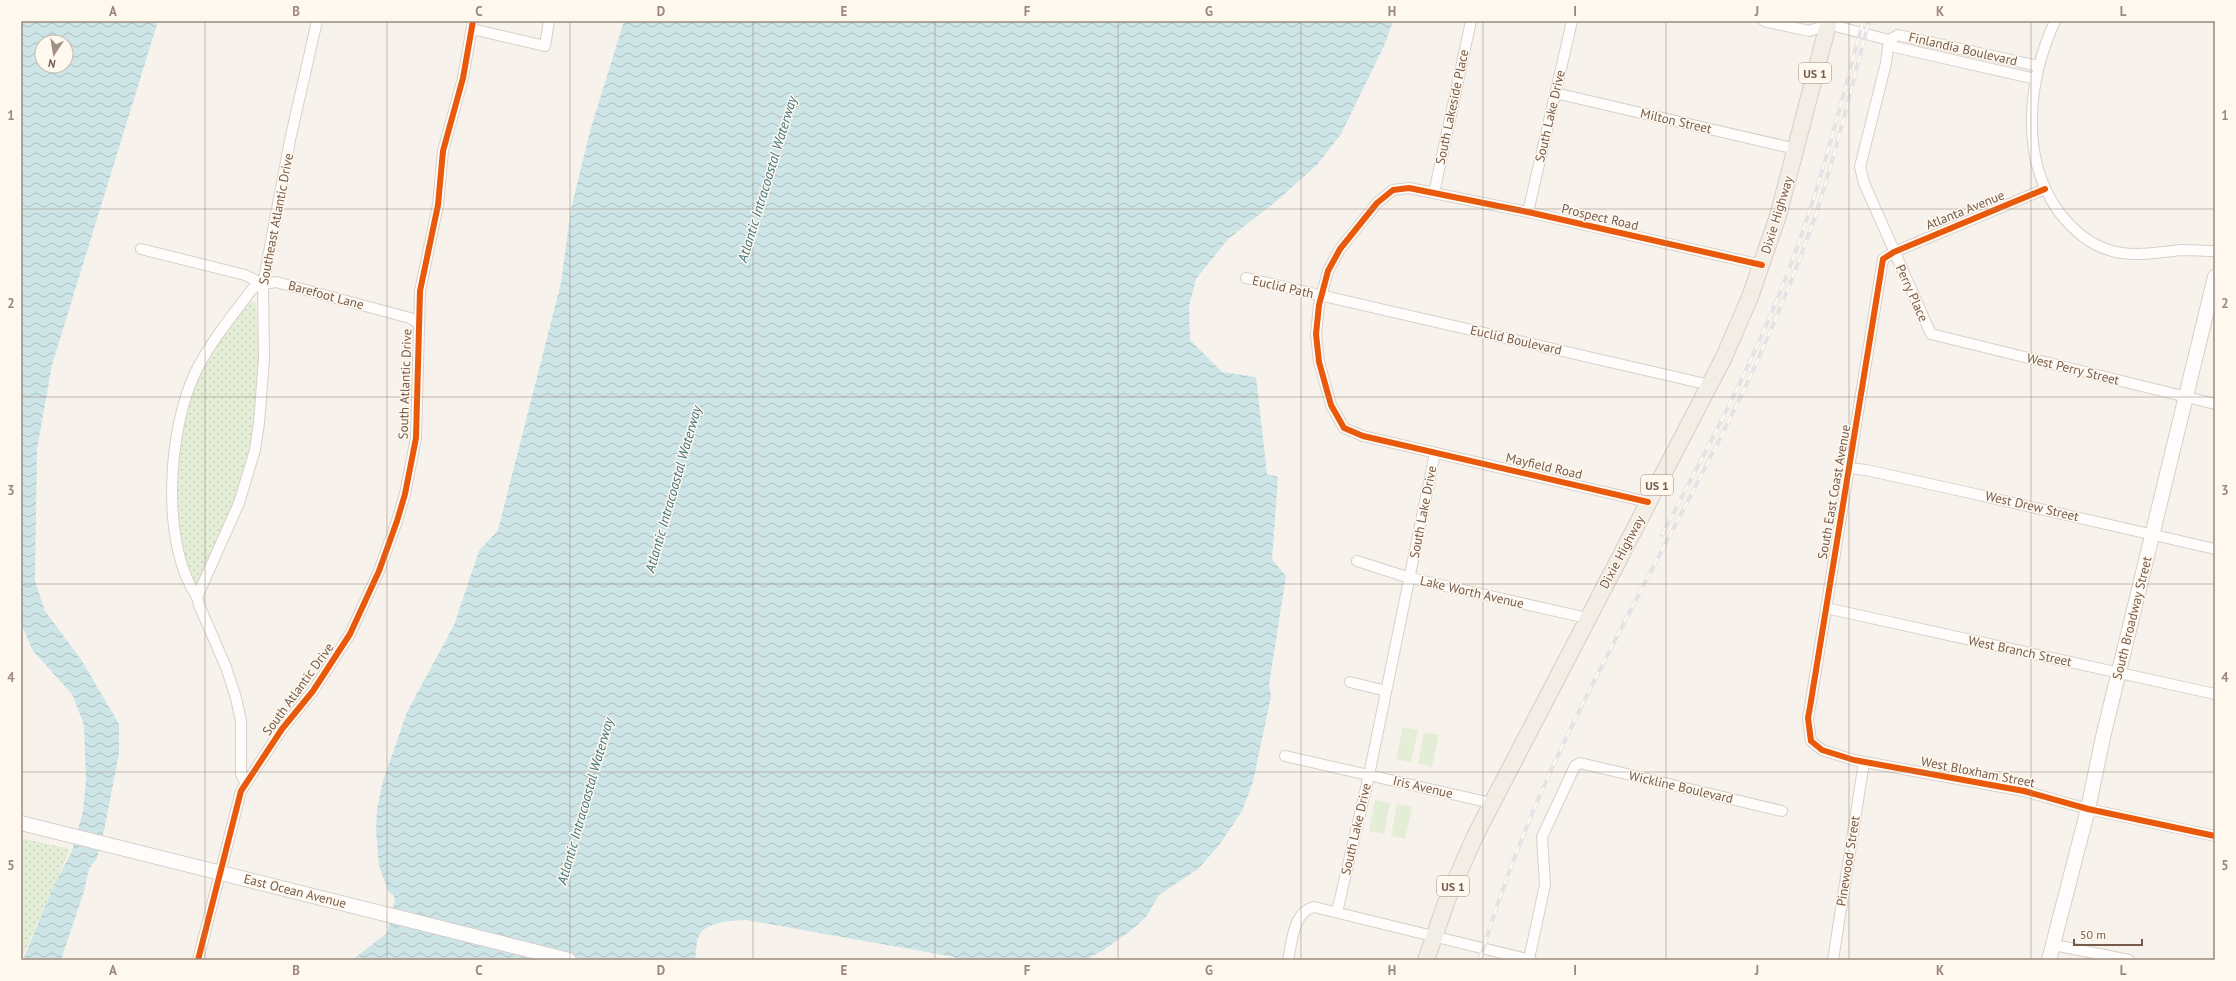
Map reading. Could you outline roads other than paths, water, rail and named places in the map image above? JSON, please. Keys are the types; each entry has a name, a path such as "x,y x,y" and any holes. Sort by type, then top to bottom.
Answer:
{"main road":[{"name":"Dixie Highway","path":"1426,960 1433,936 1462,863 1491,803 1710,385 1740,318 1762,265 1781,207 1826,22"}],"street":[{"name":"Southeast Atlantic Drive","path":"197,597 239,503 254,450 259,423 264,359 262,284 290,140 316,21"},
{"path":"473,25 545,46 549,21"},
{"name":"South Lakeside Place","path":"1434,193 1471,21"},
{"name":"South Lake Drive","path":"1528,212 1572,21"},
{"path":"1764,21 1809,31 1826,22"},
{"path":"2055,21 2038,66 2036,79 2032,141 2034,159 2044,190 2068,224 2081,235 2109,250 2136,255 2182,250 2215,251"},
{"name":"Finlandia Boulevard","path":"1826,22 1889,40 1895,47 2036,79"},
{"name":"South Atlantic Drive","path":"198,960 241,791 245,782 257,768 282,729 313,690 350,634 364,606 392,538 405,494 416,438 420,291 438,205 443,152 463,78 473,25"},
{"name":"Finlandia Boulevard","path":"1889,40 1898,35 2038,66"},
{"path":"1889,40 1886,63 1860,167 1864,183 1894,252"},
{"name":"Milton Street","path":"1555,93 1796,149"},
{"name":"South Lake Drive","path":"1337,912 1369,775 1435,453 1363,436 1344,428 1331,405 1318,362 1316,334 1321,295 1328,270 1340,249 1377,203 1393,190 1409,188 1434,193"},
{"name":"Atlanta Avenue","path":"1894,252 2044,190"},
{"name":"Prospect Road","path":"1434,193 1528,212 1762,265"},
{"name":"Barefoot Lane","path":"142,250 245,275 262,284 276,282 410,318 418,323"},
{"name":"Perry Place","path":"1894,252 1931,334"},
{"name":"South East Coast Avenue","path":"1811,741 1808,718 1848,468 1852,460 1880,271 1883,259 1894,252"},
{"name":"South Broadway Street","path":"2049,960 2088,809 2118,672 2215,277"},
{"name":"Euclid Path","path":"1246,278 1321,295"},
{"path":"245,782 241,774 240,721 236,698 226,667 199,605 197,597 191,588 184,567 173,514 172,484 177,436 187,393 203,358 252,288 262,284"},
{"name":"Euclid Boulevard","path":"1321,295 1710,385"},
{"name":"West Perry Street","path":"1931,334 2215,404"},
{"name":"Mayfield Road","path":"1435,453 1648,502"},
{"name":"West Drew Street","path":"1848,468 1873,471 2152,533 2215,549"},
{"name":"Lake Worth Avenue","path":"1357,561 1410,578 1587,618"},
{"name":"West Branch Street","path":"1826,608 2215,694"},
{"path":"1350,682 1386,690"},
{"name":"West Bloxham Street","path":"1811,741 1822,750 1864,762 2024,791 2088,809 2215,836"},
{"name":"Iris Avenue","path":"1285,756 1491,803"},
{"name":"Pinewood Street","path":"1833,960 1864,762"},
{"name":"Wickline Boulevard","path":"1530,960 1545,885 1542,837 1575,766 1580,763 1782,810"},
{"name":"East Ocean Avenue","path":"21,823 569,960"},
{"path":"1286,959 1298,917 1306,909 1314,907 1433,936 1504,957 1530,960"},
{"path":"2054,945 2129,960"}],"water":[{"path":"21,21 158,21 52,365 37,449 35,581 45,611 82,661 119,724 119,753 105,826 97,858 89,869 84,891 61,960 23,960 53,887 72,851 83,811 86,780 84,725 72,694 33,651 21,624"},
{"name":"Atlantic Intracoastal Waterway","path":"624,21 1393,21 1384,46 1341,134 1317,165 1273,204 1228,239 1196,279 1189,306 1190,340 1222,372 1256,377 1267,474 1278,477 1272,559 1286,576 1269,685 1271,696 1253,782 1242,811 1220,844 1198,869 1159,895 1146,917 1129,932 1102,951 1085,960 956,960 954,957 746,920 719,923 706,928 701,932 698,938 695,960 352,960 387,933 395,900 394,896 388,891 379,865 376,831 377,809 383,781 407,712 454,625 479,551 498,530 561,283 571,209 590,131"}],"railway":[{"path":"1662,535 1709,445 1754,353 1794,257 1816,191 1836,123 1863,21"},
{"path":"1480,960 1505,883 1534,808 1604,662 1716,447 1751,375 1777,315 1801,255 1824,190 1869,21"}]}
